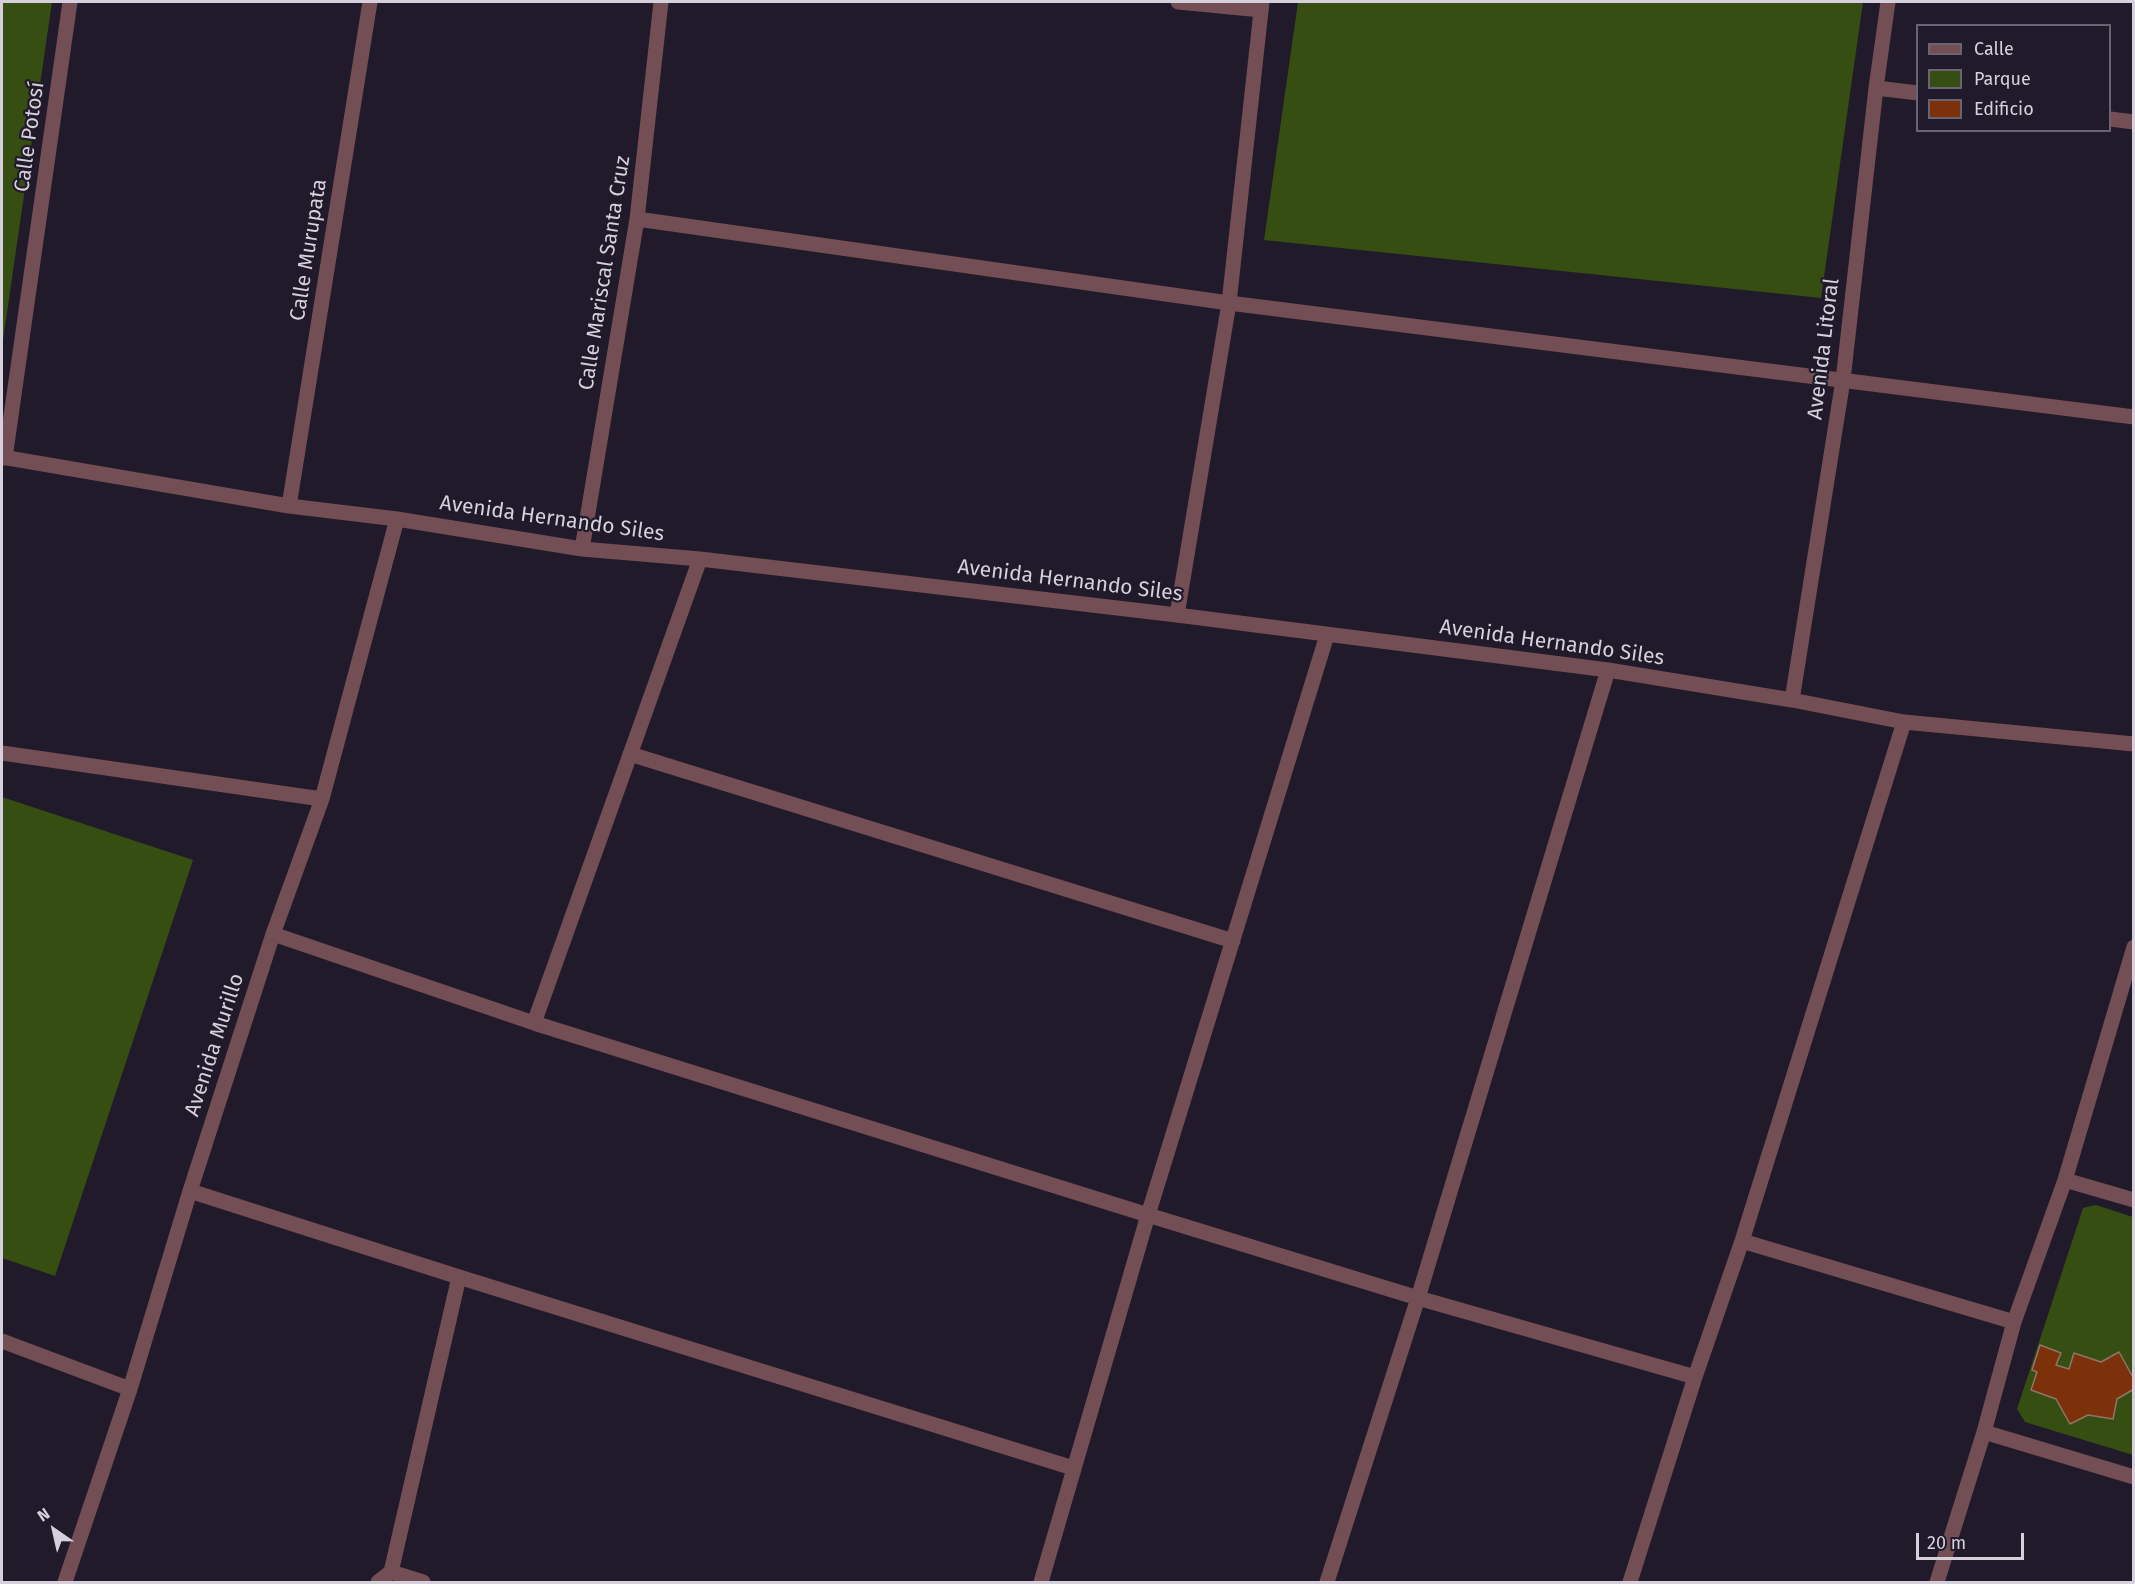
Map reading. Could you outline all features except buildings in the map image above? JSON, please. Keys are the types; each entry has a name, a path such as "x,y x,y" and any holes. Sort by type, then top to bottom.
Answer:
{"street":[{"name":"Calle Potosí","path":"3,457 70,2"},
{"name":"Calle Murupata","path":"290,506 370,2"},
{"name":"Calle Mariscal Santa Cruz","path":"582,549 637,219 661,2"},
{"path":"1177,615 1229,303 1261,6 1178,2"},
{"name":"Avenida Litoral","path":"1792,700 1843,380 1888,2"},
{"path":"1876,88 1916,93"},
{"path":"2111,119 2133,122"},
{"path":"637,219 1229,303 2133,417"},
{"name":"Avenida Hernando Siles","path":"3,457 290,506 397,519 582,549 700,559 1177,615 1608,670 1792,700 1904,722 2133,744"},
{"name":"Avenida Murillo","path":"65,1582 130,1389 190,1191 273,934 322,799 397,519"},
{"path":"534,1023 700,559"},
{"path":"1041,1582 1148,1215 1327,635"},
{"path":"1327,1582 1418,1298 1608,670"},
{"path":"1630,1582 1695,1377 1742,1241 1904,722"},
{"path":"2,753 322,799"},
{"path":"630,754 1233,941"},
{"path":"273,934 534,1023 1148,1215 1418,1298 1695,1377"},
{"path":"1937,1582 1984,1432 2014,1322 2065,1180 2133,946"},
{"path":"2065,1180 2133,1200"},
{"path":"190,1191 1073,1468"},
{"path":"1742,1241 2014,1322"},
{"path":"378,1582 391,1572 459,1277"},
{"path":"2,1341 130,1389"},
{"path":"1984,1432 2133,1477"},
{"path":"391,1572 423,1582"}],"green space":[{"path":"2,2 52,2 2,347"},
{"path":"1298,2 1863,2 1821,298 1264,240"},
{"path":"2,797 193,860 55,1276 2,1258"},
{"path":"2096,1205 2133,1217 2133,1455 2025,1422 2017,1409 2083,1208"}]}
